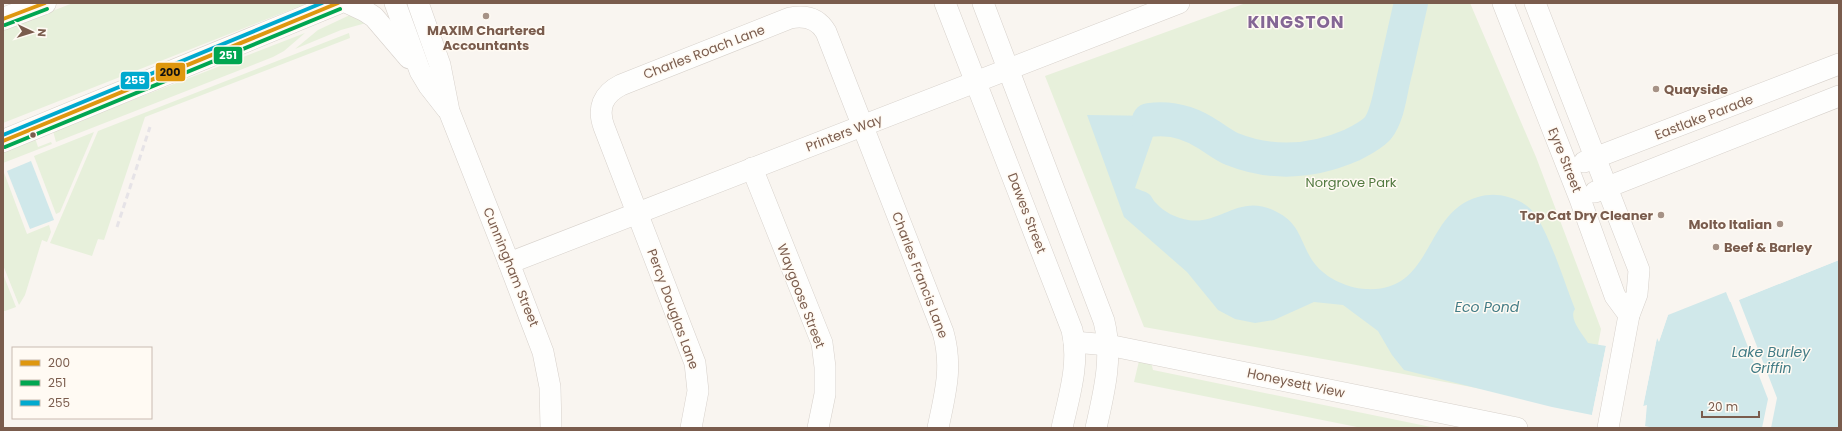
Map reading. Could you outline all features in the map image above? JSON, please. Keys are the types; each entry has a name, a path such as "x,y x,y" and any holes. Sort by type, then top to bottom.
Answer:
{"main road":[{"path":"3,19 45,3"},
{"path":"3,141 338,3"}],"street":[{"name":"Cunningham Street","path":"348,3 365,11 377,20 420,70"},
{"name":"Cunningham Street","path":"395,3 420,70 429,86 449,112"},
{"name":"Cunningham Street","path":"418,3 440,65 449,112 538,334 546,361 551,396 551,428"},
{"path":"427,29 434,3"},
{"name":"Dawes Street","path":"945,3 1068,316 1074,342 1074,368 1062,428"},
{"path":"983,3 1099,304 1106,328 1108,368 1096,428"},
{"name":"Printers Way","path":"510,263 1179,3"},
{"name":"Eyre Street","path":"1503,3 1580,199 1615,296 1629,314"},
{"path":"1535,3 1608,187 1639,270 1637,294 1629,314 1609,423"},
{"name":"Charles Roach Lane","path":"637,214 601,114 602,104 606,95 621,85 790,18 808,17 821,25 826,32 862,126"},
{"name":"Eastlake Parade","path":"1568,168 1839,64"},
{"path":"1580,199 1839,96"},
{"name":"Charles Francis Lane","path":"862,126 945,339 949,371 938,428"},
{"name":"Waygoose Street","path":"752,168 822,343 825,367 825,394 818,428"},
{"name":"Percy Douglas Lane","path":"637,214 694,362 698,391 691,428"},
{"name":"Honeysett View","path":"1074,342 1108,345 1517,428"}],"green space":[{"path":"73,3 308,3 3,123 3,30"},
{"name":"Norgrove Park","path":"1246,3 1470,3 1536,157 1601,329 1586,409 1351,364 1144,327 1045,76"},
{"path":"352,14 366,23 341,30 295,49 318,30"},
{"path":"305,33 284,51 273,57 56,142 53,131"},
{"path":"349,33 350,38 145,117 104,240 98,239 92,256 50,243 98,131"},
{"path":"94,132 60,212 56,214 34,156"},
{"path":"35,138 38,147 51,142 52,144 3,163 3,151"},
{"path":"3,170 27,234 49,225 51,232 47,242 42,240 25,295 19,305 3,265"},
{"path":"3,274 16,307 5,311 3,311"},
{"path":"1139,361 1151,362 1153,370 1436,428 1362,428 1134,382"}],"water":[{"name":"Eco Pond","path":"1087,115 1160,116 1135,188 1149,194 1166,212 1188,220 1200,220 1240,207 1262,206 1275,211 1290,221 1294,226 1312,260 1322,272 1343,284 1358,288 1366,289 1388,287 1404,278 1417,266 1447,218 1460,205 1478,197 1489,195 1504,196 1521,202 1537,217 1548,238 1575,309 1573,317 1577,326 1588,343 1606,346 1592,415 1552,407 1404,370 1392,355 1378,331 1343,305 1314,302 1274,320 1255,323 1235,319 1218,310 1187,272 1124,217"},
{"path":"31,161 54,220 30,229 7,171"},
{"name":"Lake Burley Griffin","path":"1839,260 1839,428 1654,428 1645,426 1646,406 1643,407 1657,337 1659,341 1668,315 1726,292 1730,302 1738,300"}],"pier":[{"path":"1839,258 1839,260 1739,300 1777,398 1771,428 1762,428 1768,399 1726,290 1728,291 1732,300"},
{"path":"1668,315 1659,342 1657,338 1643,406 1647,405 1645,426 1643,426 1644,408 1641,406 1655,336 1659,336 1665,316"},
{"path":"1606,346 1608,347 1594,415 1592,415"}],"waterway":[{"path":"1149,120 1165,119 1187,124 1202,130 1232,149 1262,158 1307,158 1337,151 1352,145 1366,138 1375,131 1384,117 1411,3"}],"railway":[{"path":"117,227 150,127"}],"transit line":[{"name":"200","path":"3,19 45,3"},
{"name":"255","path":"3,135 322,3"},
{"name":"200","path":"3,141 338,3"},
{"name":"251","path":"5,25 47,9"},
{"name":"251","path":"5,147 340,9"}],"place":[{"name":"MAXIM Chartered Accountants","path":"486,16"},
{"name":"Quayside","path":"1656,89"},
{"name":"Top Cat Dry Cleaner","path":"1661,215"},
{"name":"Molto Italian","path":"1780,224"},
{"name":"Beef & Barley","path":"1716,247"}],"district":[{"name":"KINGSTON","path":"1296,22"}]}
